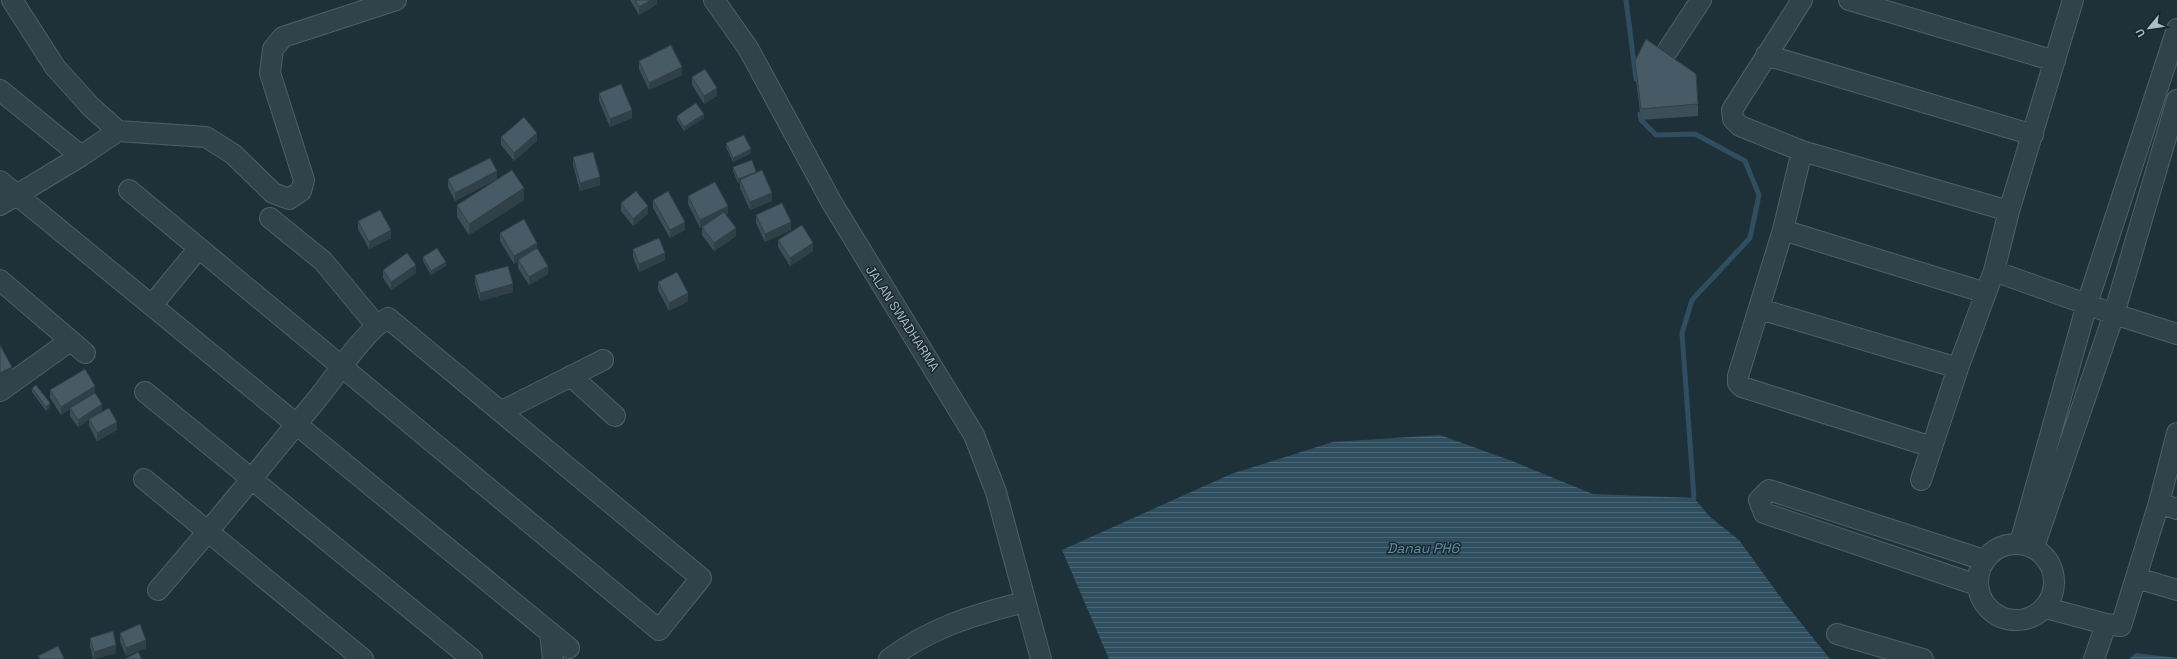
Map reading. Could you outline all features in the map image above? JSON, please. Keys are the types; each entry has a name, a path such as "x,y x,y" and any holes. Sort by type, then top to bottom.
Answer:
{"street":[{"path":"12,0 55,67 91,107 118,130 206,137 233,154 273,193 289,199 301,191 304,180 270,73 273,49 283,37 396,0"},
{"name":"JALAN SWADHARMA","path":"714,0 748,48 848,230 974,435 996,492 1024,602 1041,659"},
{"path":"1668,50 1701,0"},
{"path":"1802,0 1732,110 1733,119 1740,126 1802,151 2009,211"},
{"path":"1849,0 2055,61"},
{"path":"1921,480 1958,368 1994,271 2009,211 2074,0"},
{"path":"2027,545 2087,304 2177,28"},
{"path":"1766,55 2032,135"},
{"path":"0,90 81,156"},
{"path":"2027,545 2114,314 2177,100"},
{"path":"0,205 81,156 118,130"},
{"path":"1802,151 1783,230 1760,309 1738,376 1738,383 1742,388 1932,447"},
{"path":"0,181 18,194 569,648"},
{"path":"129,190 342,368 659,630 701,578 502,411 388,318 376,325 342,368 297,424 158,590"},
{"path":"270,218 323,261 376,325"},
{"path":"1783,230 1986,293"},
{"path":"152,305 199,248"},
{"path":"1994,271 2114,314 2177,334"},
{"path":"0,391 77,347 4,291"},
{"path":"1760,309 1958,368"},
{"path":"502,411 603,360"},
{"path":"571,376 615,416"},
{"path":"145,392 472,659"},
{"path":"2046,608 2106,624 2121,626 2137,578 2168,506 2177,433"},
{"path":"144,479 363,659"},
{"path":"1977,585 1764,513 1759,500 1769,490 1984,560"},
{"path":"2027,545 2051,564 2055,586 2046,608 2027,620 2004,620 1985,607 1977,585 1984,560 2000,546 2027,545"},
{"path":"2137,578 2177,590"},
{"path":"888,659 903,648 963,618 1024,602"},
{"path":"2094,659 2106,624"},
{"path":"550,632 553,659"},
{"path":"1837,634 1924,659"}],"water":[{"name":"Danau PH6","path":"1440,435 1512,461 1593,494 1694,498 1710,517 1739,540 1784,602 1830,659 1109,659 1062,550 1231,474 1333,442"},
{"path":"2136,653 2177,658 2177,659 2129,659"}],"building":[{"path":"635,0 651,0 639,7"},
{"path":"1646,39 1696,74 1698,104 1641,109 1635,61"},
{"path":"671,45 682,67 649,83 639,61"},
{"path":"705,69 717,88 704,96 692,77"},
{"path":"621,84 632,110 610,119 599,93"},
{"path":"696,103 704,114 684,127 677,116"},
{"path":"524,117 537,133 514,153 501,137"},
{"path":"744,135 751,149 733,158 726,143"},
{"path":"593,152 600,177 580,183 573,157"},
{"path":"490,158 497,171 455,193 448,179"},
{"path":"752,160 756,172 738,179 733,167"},
{"path":"512,170 524,188 469,224 457,205"},
{"path":"762,170 772,193 750,202 740,180"},
{"path":"715,182 728,206 700,220 688,196"},
{"path":"636,191 648,206 633,219 621,203"},
{"path":"668,191 685,222 670,230 653,200"},
{"path":"782,203 791,222 765,234 756,215"},
{"path":"380,210 391,230 369,242 358,221"},
{"path":"724,212 736,228 714,243 702,227"},
{"path":"524,219 537,243 514,256 500,233"},
{"path":"802,225 813,243 790,258 778,240"},
{"path":"659,238 665,253 639,264 633,249"},
{"path":"437,248 446,262 431,271 423,257"},
{"path":"537,248 548,266 529,277 518,260"},
{"path":"407,253 416,265 391,282 383,270"},
{"path":"508,266 513,284 480,293 475,275"},
{"path":"677,272 688,293 669,303 658,282"},
{"path":"0,345 12,367 0,373"},
{"path":"85,369 95,386 61,407 50,390"},
{"path":"36,385 50,403 46,407 32,388"},
{"path":"95,393 102,404 78,420 70,408"},
{"path":"109,408 117,422 97,433 89,419"},
{"path":"140,624 146,640 126,648 120,633"},
{"path":"113,631 116,645 94,652 90,638"},
{"path":"58,646 64,658 63,659 40,659 38,656"},
{"path":"138,652 142,659 125,659"}],"waterway":[{"path":"1626,0 1636,79"},
{"path":"1640,114 1641,120 1656,135 1695,134 1745,161 1759,195 1750,238 1692,300 1682,333 1694,498"}]}
